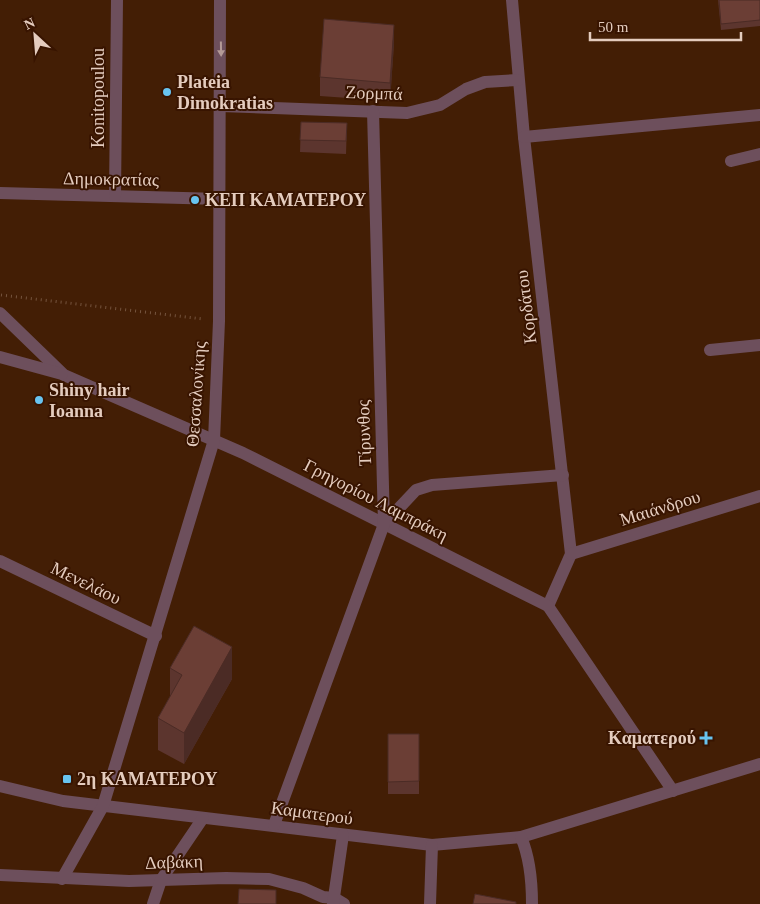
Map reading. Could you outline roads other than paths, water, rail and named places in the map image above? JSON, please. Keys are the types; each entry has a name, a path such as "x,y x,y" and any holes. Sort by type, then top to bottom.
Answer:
{"street":[{"name":"Konitopoulou","path":"115,196 117,0"},
{"name":"Θεσσαλονίκης","path":"62,879 103,806 214,440 219,321 220,0"},
{"name":"Κορδάτου","path":"512,0 518,80 563,475 570,554 548,606"},
{"name":"Ζορμπά","path":"221,106 407,113 428,109 453,98 466,88 485,82 518,80"},
{"name":"Τίρυνθος","path":"274,825 384,524 373,111"},
{"path":"524,137 760,115"},
{"path":"731,161 760,154"},
{"name":"Δημοκρατίας","path":"0,193 220,198"},
{"name":"Γρηγορίου Λαμπράκη","path":"0,313 64,375 214,440 548,606 673,791"},
{"path":"710,350 760,344"},
{"path":"0,357 64,375"},
{"path":"384,524 416,490 432,485 563,475"},
{"name":"Μαιάνδρου","path":"570,554 760,497"},
{"name":"Μενελάου","path":"0,561 156,636"},
{"name":"Καματερού","path":"0,786 63,801 274,825 432,846 521,837 760,764"},
{"path":"153,904 161,880 203,818"},
{"path":"337,902 343,835"},
{"path":"521,837 527,851 532,883 532,904"},
{"path":"430,904 432,846"},
{"name":"Δαβάκη","path":"0,876 62,879 269,879 303,888 337,902"}],"place":[{"name":"Plateia Dimokratias","path":"167,92"},
{"name":"ΚΕΠ ΚΑΜΑΤΕΡΟΥ","path":"195,200"},
{"name":"Shiny hair Ioanna","path":"39,400"},
{"name":"Καματερού","path":"706,738"},
{"name":"2η ΚΑΜΑΤΕΡΟΥ","path":"67,779"}]}
